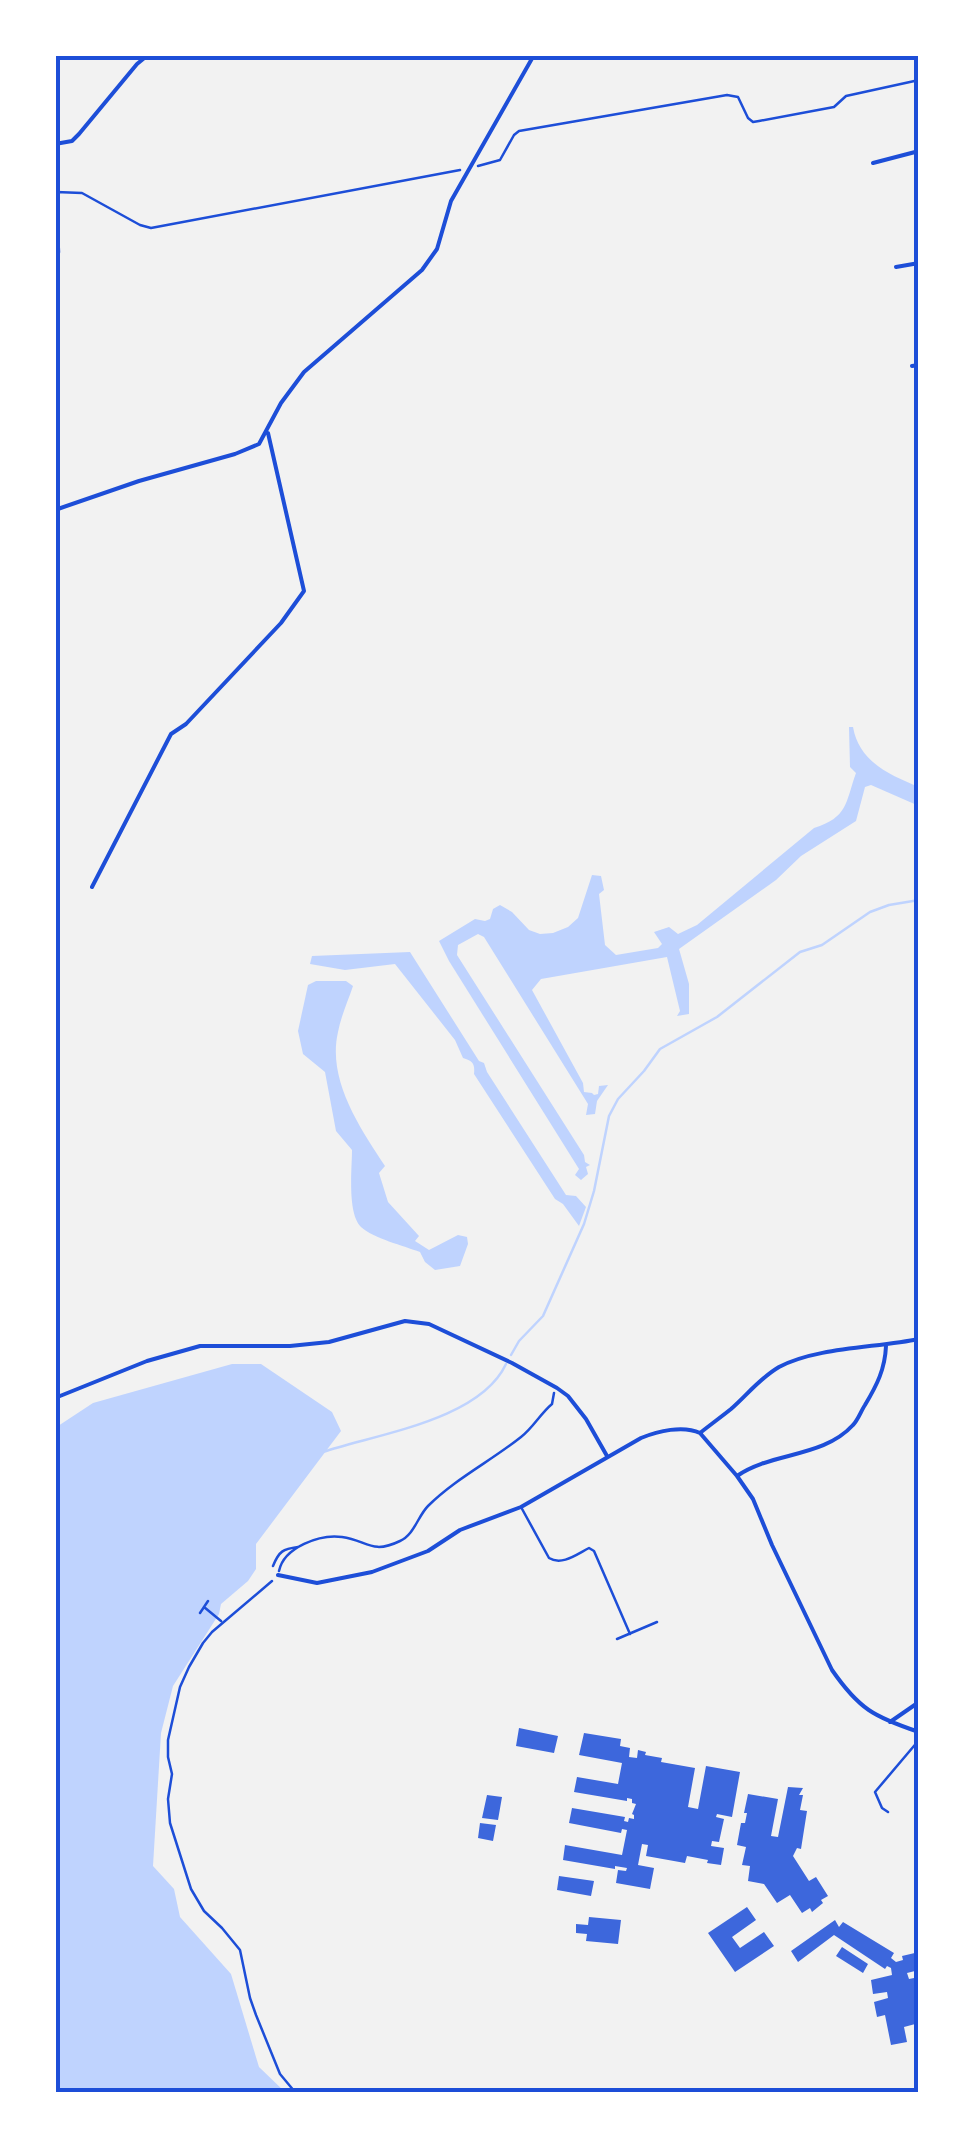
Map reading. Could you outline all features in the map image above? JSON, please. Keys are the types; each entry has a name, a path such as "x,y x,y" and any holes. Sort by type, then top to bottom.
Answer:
{"street":[{"path":"55,144 72,141 136,64 148,55"},
{"path":"55,510 259,444 281,402 304,372 422,270 437,250 451,201 534,55"},
{"path":"873,163 919,151"},
{"path":"896,267 919,263"},
{"path":"912,366 919,365"},
{"path":"92,887 171,734 186,724 281,623 304,592 268,431"},
{"path":"55,1398 148,1361 200,1346 290,1346 329,1342 404,1322 428,1324 512,1363 568,1396 607,1456"},
{"path":"700,1433 784,1365 840,1350 919,1339"},
{"path":"737,1476 816,1448 852,1425 886,1366 886,1346"},
{"path":"278,1575 318,1583 372,1572 428,1552 460,1530 521,1507 652,1433 688,1429 700,1433 752,1499 832,1670 862,1707 919,1732"},
{"path":"890,1722 919,1702"}],"lane":[{"path":"521,1507 549,1558 555,1562 589,1548 594,1552 630,1634"},
{"path":"617,1640 658,1622"},
{"path":"888,1812 875,1792 919,1740"}],"path":[{"path":"55,270 59,252 56,192 82,193 140,226 151,228 470,168 500,160 519,131 726,95 738,98 748,118 759,122 834,107 846,96 919,80"},
{"path":"273,1566 279,1552 286,1548 332,1537 344,1537 369,1548 402,1541 437,1497 531,1429 552,1404 556,1388"},
{"path":"295,2092 280,2074 250,1998 240,1950 196,1902 190,1889 170,1823 172,1774 168,1740 180,1687 203,1643 222,1622 263,1591 278,1575 280,1564 300,1546"},
{"path":"200,1613 208,1601"},
{"path":"204,1608 222,1622"}],"water":[{"path":"849,727 853,727 862,749 877,766 919,787 919,806 871,785 865,787 856,821 801,856 776,880 679,949 689,984 689,1014 677,1016 680,1011 667,957 541,979 532,990 583,1083 584,1092 598,1094 599,1086 608,1085 597,1101 595,1114 586,1115 588,1104 484,937 478,934 458,945 457,955 590,1165 581,1180 575,1175 579,1169 439,941 475,919 490,919 493,909 500,905 529,930 540,934 568,927 578,918 592,875 601,876 604,890 599,894 605,945 616,955 658,948 662,944 654,932 669,927 678,934 697,925 814,828 839,814 856,773 850,767"},
{"path":"410,952 566,1195 576,1196 586,1207 579,1226 555,1199 474,1074 473,1063 463,1058 455,1040 395,964 345,970 310,964 312,956"},
{"path":"316,981 346,981 353,986 338,1032 337,1068 348,1103 385,1166 379,1173 388,1202 419,1236 415,1241 429,1250 458,1235 467,1237 460,1266 435,1270 420,1252 373,1235 357,1220 351,1190 352,1150 336,1131 325,1072 303,1054 298,1031 308,985"},
{"path":"232,1364 261,1364 332,1412 341,1431 256,1544 256,1569 221,1604 219,1614 173,1686 161,1733 153,1866 174,1889 180,1917 231,1974 259,2067 285,2092 55,2092 55,1428 93,1403"}],"building":[{"path":"519,1728 558,1736 554,1753 516,1746"},
{"path":"584,1733 621,1739 620,1746 630,1748 629,1757 637,1758 638,1750 662,1758 661,1762 695,1768 688,1807 698,1809 706,1766 740,1772 732,1817 716,1817 724,1819 719,1842 712,1841 711,1846 724,1848 721,1865 687,1856 685,1863 646,1856 648,1845 642,1844 638,1865 654,1868 650,1889 616,1883 618,1870 627,1868 563,1860 565,1845 622,1855 627,1830 622,1829 621,1833 569,1823 572,1808 625,1817 628,1822 629,1818 634,1819 636,1804 632,1799 574,1792 577,1777 618,1784 622,1763 579,1755"},
{"path":"788,1787 803,1788 799,1795 803,1795 800,1810 807,1811 801,1849 797,1848 793,1856 809,1881 816,1877 828,1896 812,1912 810,1908 802,1913 790,1895 777,1903 764,1884 748,1881 750,1866 742,1865 746,1847 737,1845 741,1823 745,1823 748,1794 778,1799 771,1836 778,1837"},
{"path":"487,1795 502,1797 498,1820 482,1818"},
{"path":"480,1823 496,1825 493,1841 478,1838"},
{"path":"559,1876 594,1881 591,1896 557,1890"},
{"path":"747,1907 756,1920 732,1937 740,1948 764,1932 774,1946 735,1972 708,1933"},
{"path":"589,1917 621,1920 618,1944 586,1941 587,1934 576,1933 576,1924 588,1925"},
{"path":"835,1920 839,1927 843,1922 894,1953 891,1958 896,1962 903,1960 902,1956 919,1952 919,1970 907,1973 915,1984 919,1983 919,2023 904,2027 907,2042 891,2045 885,2015 877,2017 874,2002 888,1998 887,1992 873,1994 871,1980 892,1975 891,1968 885,1969 834,1935 798,1962 791,1951"},
{"path":"842,1947 868,1964 863,1973 836,1956"}],"waterway":[{"path":"511,1355 543,1316 584,1224 609,1116 618,1099 660,1049 717,1017 800,952 822,945 870,912 919,900"},
{"path":"323,1452 451,1412 493,1383 506,1364"}]}
